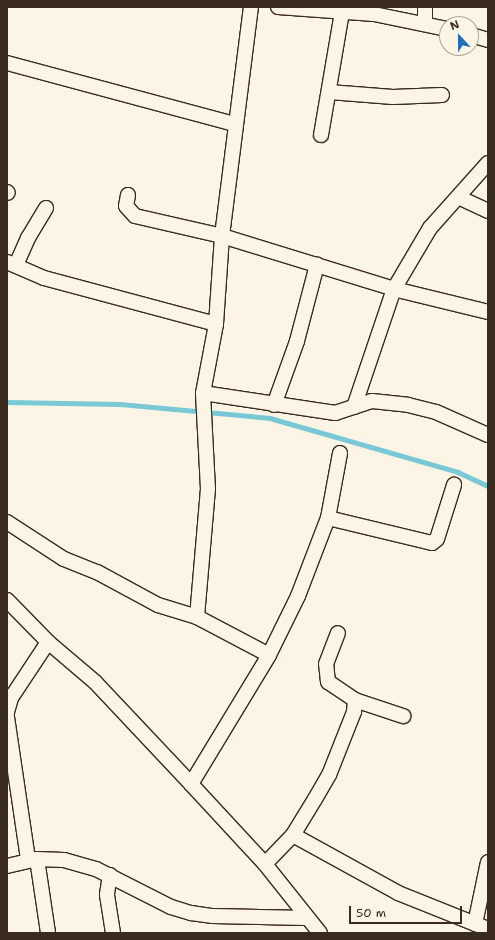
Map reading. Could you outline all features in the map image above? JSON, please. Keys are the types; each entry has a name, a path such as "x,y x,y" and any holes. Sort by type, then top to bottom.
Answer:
{"street":[{"path":"196,618 208,489 203,393 216,324 222,236 251,7"},
{"path":"278,7 374,14 425,22 439,26"},
{"path":"425,7 425,22"},
{"path":"321,135 342,12"},
{"path":"7,63 235,124"},
{"path":"329,92 393,97 442,95"},
{"path":"354,407 394,289 417,246 488,163"},
{"path":"128,195 126,206 135,216 222,236 394,289 488,312"},
{"path":"458,197 488,211"},
{"path":"46,208 12,264 44,278 216,324"},
{"path":"274,405 297,341 317,265"},
{"path":"203,393 274,405 335,413 372,401 408,405 436,412 488,435"},
{"path":"191,784 269,655 298,596 328,518 340,453"},
{"path":"328,518 432,543 437,539 454,486"},
{"path":"7,522 64,559 97,572 158,605 196,618 269,655"},
{"path":"7,600 48,642 95,682 191,784 265,864 306,918 320,933"},
{"path":"338,633 326,664 328,682 355,700 403,716"},
{"path":"7,712 11,698 48,642"},
{"path":"265,864 292,834 329,775 354,712 355,700"},
{"path":"7,717 48,933"},
{"path":"292,834 398,893 488,929"},
{"path":"7,866 33,859 64,860 110,875 171,907 191,913 213,916 306,918"},
{"path":"475,924 488,862"},
{"path":"110,875 107,895 113,933"}],"waterway":[{"path":"7,402 120,404 270,418 458,472 488,486"}]}
